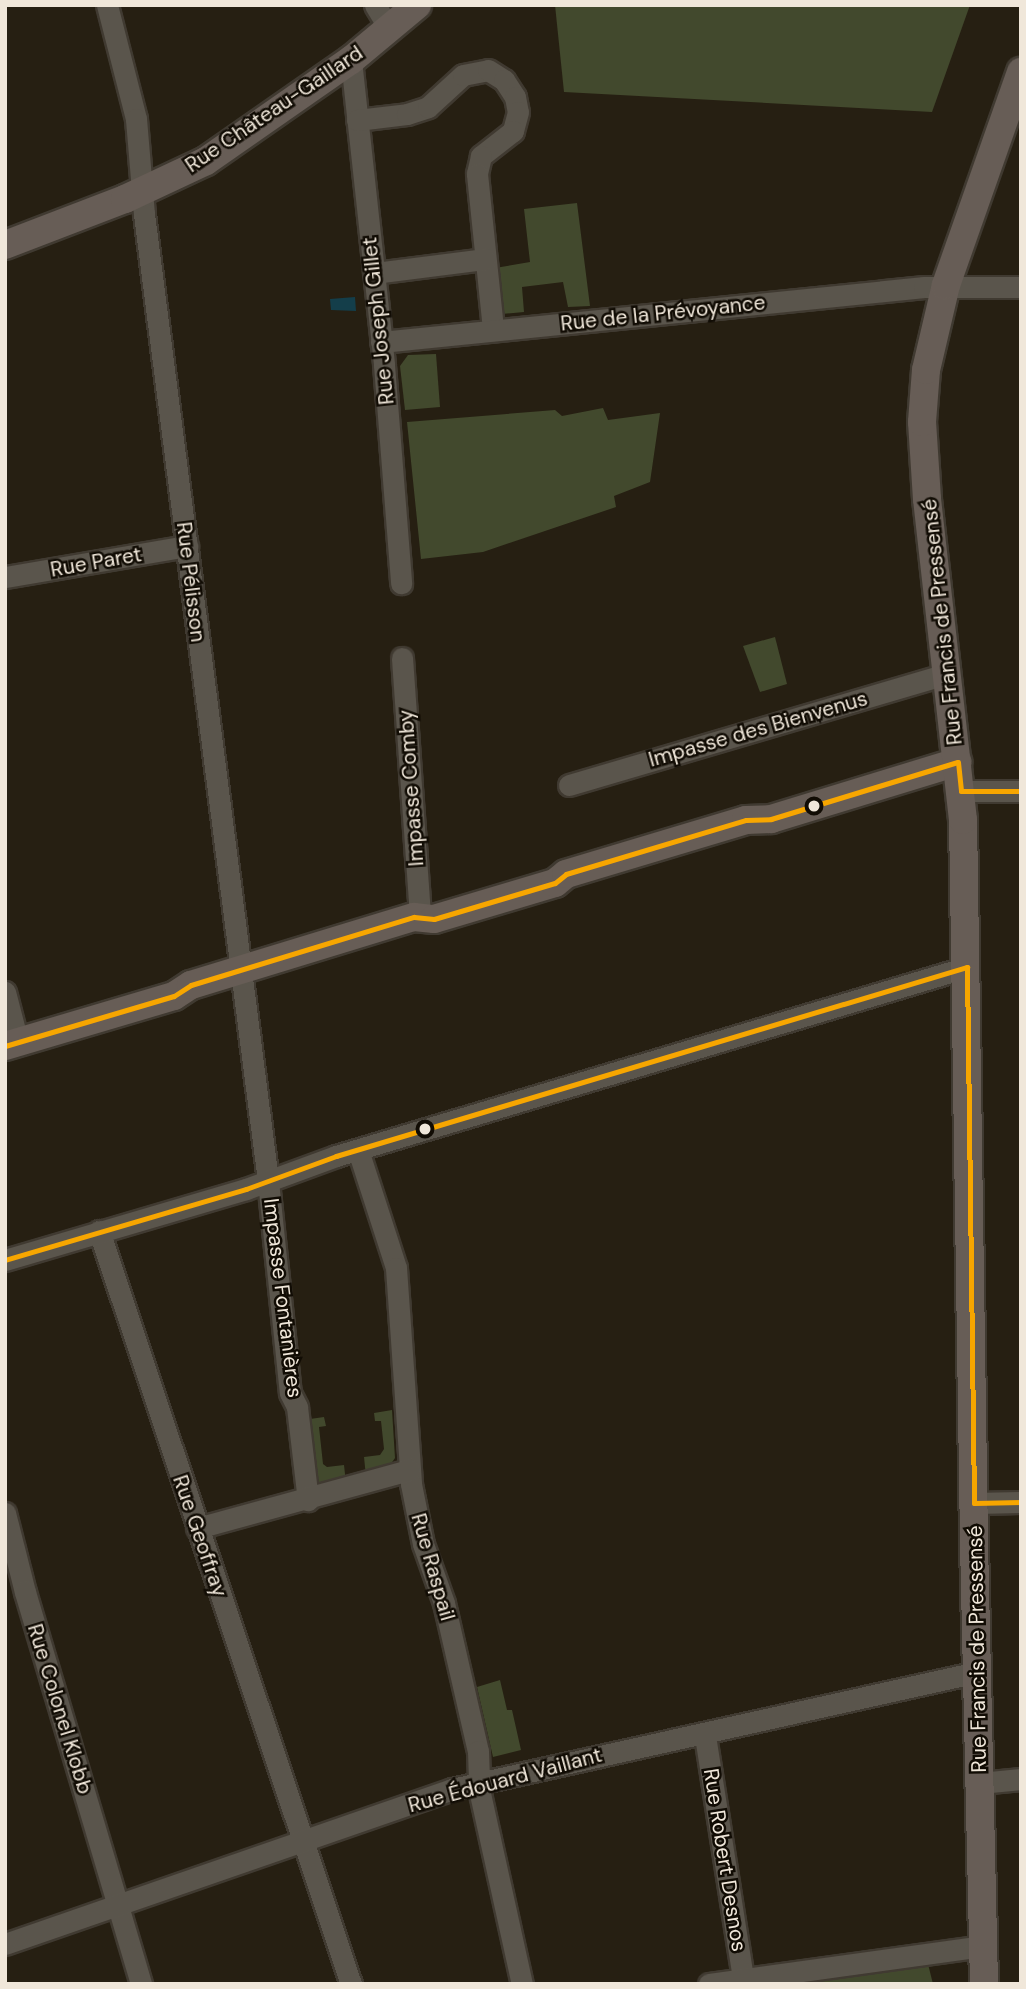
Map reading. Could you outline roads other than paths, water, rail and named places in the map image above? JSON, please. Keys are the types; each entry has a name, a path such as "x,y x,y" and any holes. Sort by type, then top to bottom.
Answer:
{"street":[{"name":"Rue Pélisson","path":"107,5 136,119 142,192 240,971"},
{"name":"Rue Château-Gaillard","path":"5,245 142,192 206,161 351,60 382,17 417,5"},
{"name":"Rue Joseph Gillet","path":"351,60 381,342 401,583"},
{"path":"357,120 407,114 428,107 463,75 488,70 504,80 514,97 518,112 513,131 481,156 477,174 493,330"},
{"name":"Rue Francis de Pressensé","path":"984,1984 967,967 961,791 922,422 926,370 946,285 1021,72"},
{"path":"374,273 485,259"},
{"name":"Rue de la Prévoyance","path":"381,342 946,285 1021,287"},
{"name":"Rue Paret","path":"5,577 187,546"},
{"name":"Impasse Comby","path":"402,658 420,918"},
{"name":"Impasse des Bienvenus","path":"569,785 947,674"},
{"path":"5,992 12,1044 174,996 191,985 420,918 435,919 555,883 566,874 579,870 746,820 771,819 958,762"},
{"path":"961,791 1021,791"},
{"path":"5,1260 268,1181 358,1150 967,967"},
{"name":"Impasse Fontanières","path":"240,971 268,1181 290,1393 297,1407 308,1500"},
{"name":"Rue Raspail","path":"358,1150 396,1268 410,1470 423,1544 444,1603 478,1751 479,1783 522,1984"},
{"name":"Rue Geoffray","path":"99,1231 351,1984"},
{"path":"197,1528 289,1502 308,1500 410,1470"},
{"path":"974,1503 1021,1502"},
{"name":"Rue Colonel Klobb","path":"5,1513 15,1595 141,1984"},
{"name":"Rue Édouard Vaillant","path":"5,1944 303,1840 479,1783 977,1672"},
{"name":"Rue Robert Desnos","path":"706,1742 743,1979"},
{"path":"981,1783 1021,1779"},
{"path":"709,1984 984,1946"}],"water":[{"path":"355,297 356,311 331,310 330,299"}]}
